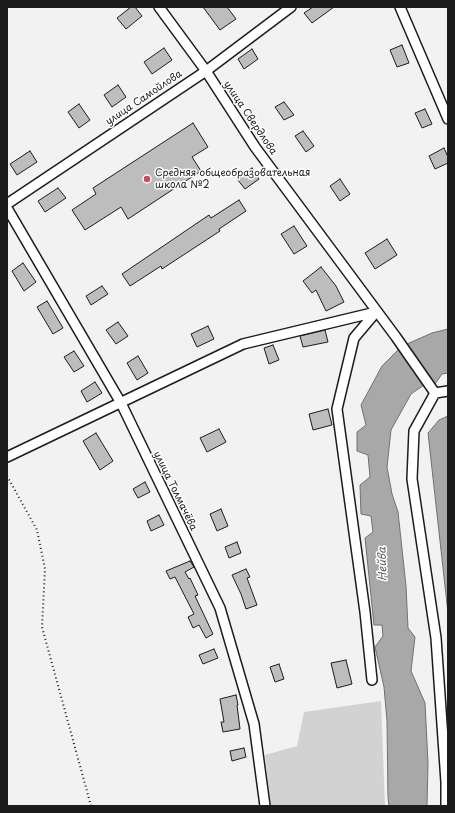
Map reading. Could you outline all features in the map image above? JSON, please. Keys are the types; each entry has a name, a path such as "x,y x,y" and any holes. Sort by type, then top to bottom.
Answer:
{"street":[{"name":"улица Свердлова","path":"159,7 206,70 255,147 396,337 435,393"},
{"name":"улица Самойлова","path":"7,204 206,70 291,7"},
{"path":"400,7 448,119"},
{"name":"улица Толмачёва","path":"7,208 121,403 220,608 254,724 265,806"},
{"path":"7,457 243,344 376,312"},
{"path":"372,680 365,612 337,409 354,338 376,312"},
{"path":"446,806 446,782 436,638 412,479 414,431 435,393 448,391"}],"path":[{"path":"7,476 37,530 45,569 42,627 91,806"}],"shaded area":[{"path":"381,701 385,806 271,806 265,755 297,746 304,712"}],"water":[{"path":"448,329 448,373 442,374 435,384 407,344 432,333"},
{"name":"Нейва","path":"399,349 424,385 411,394 391,430 387,467 392,494 398,512 406,586 408,628 415,637 411,671 425,703 428,763 427,806 389,806 387,721 384,687 375,647 383,636 382,625 374,625 365,538 373,532 371,516 361,514 360,485 370,477 368,455 357,451 357,432 366,425 361,405 382,366"},
{"path":"448,416 448,613 428,433 439,420"}],"building":[{"path":"131,7 135,7 142,16 126,29 117,18"},
{"path":"203,7 227,7 236,19 220,30"},
{"path":"313,7 334,7 312,23 304,13"},
{"path":"402,45 409,63 397,67 390,50"},
{"path":"164,48 172,60 152,74 144,62"},
{"path":"252,49 258,59 244,69 238,59"},
{"path":"118,85 126,97 112,107 104,95"},
{"path":"284,102 294,115 284,120 275,107"},
{"path":"79,104 90,120 79,128 68,112"},
{"path":"425,109 432,124 422,128 415,113"},
{"name":"Средняя общеобразовательная школа №2","path":"193,123 208,147 192,157 201,171 128,219 121,207 85,230 72,210 96,194 93,188"},
{"path":"303,131 314,146 306,152 295,136"},
{"path":"444,148 448,157 448,163 435,169 429,156"},
{"path":"30,151 37,162 17,175 10,164"},
{"path":"252,168 259,179 245,189 237,179"},
{"path":"340,179 350,194 340,201 330,186"},
{"path":"58,188 66,198 45,212 38,201"},
{"path":"239,200 246,211 219,229 220,231 162,269 161,266 130,286 122,274 209,215 211,218"},
{"path":"294,226 307,246 294,254 281,234"},
{"path":"387,239 397,255 375,269 365,253"},
{"path":"23,263 36,282 24,291 12,271"},
{"path":"321,267 336,286 344,302 326,311 316,290 312,293 303,281"},
{"path":"102,286 108,294 91,305 86,296"},
{"path":"47,301 63,328 53,334 37,307"},
{"path":"118,322 128,336 116,344 106,330"},
{"path":"208,326 214,339 197,347 191,334"},
{"path":"325,330 328,342 303,347 300,336"},
{"path":"273,345 279,360 269,364 264,348"},
{"path":"74,351 84,366 74,372 64,357"},
{"path":"138,356 148,373 137,380 127,363"},
{"path":"95,382 102,393 87,402 81,391"},
{"path":"328,409 332,425 313,430 309,414"},
{"path":"219,429 226,442 207,452 200,438"},
{"path":"96,433 113,461 100,470 83,441"},
{"path":"145,482 150,492 138,498 133,489"},
{"path":"221,509 228,526 217,531 210,514"},
{"path":"159,515 164,525 151,531 147,521"},
{"path":"237,542 241,553 229,558 225,547"},
{"path":"190,561 194,567 185,572 189,579 190,578 198,595 195,596 213,634 206,638 199,625 193,628 188,617 194,614 175,577 170,579 166,571"},
{"path":"246,569 250,577 247,578 257,605 246,609 232,575"},
{"path":"214,649 218,658 203,664 199,655"},
{"path":"346,660 352,684 337,688 331,663"},
{"path":"279,664 284,679 275,682 270,667"},
{"path":"236,695 240,729 223,732 221,722 224,722 220,699"},
{"path":"244,748 246,757 232,761 230,751"}],"place":[{"name":"Средняя общеобразовательная школа №2","path":"147,179"}]}
